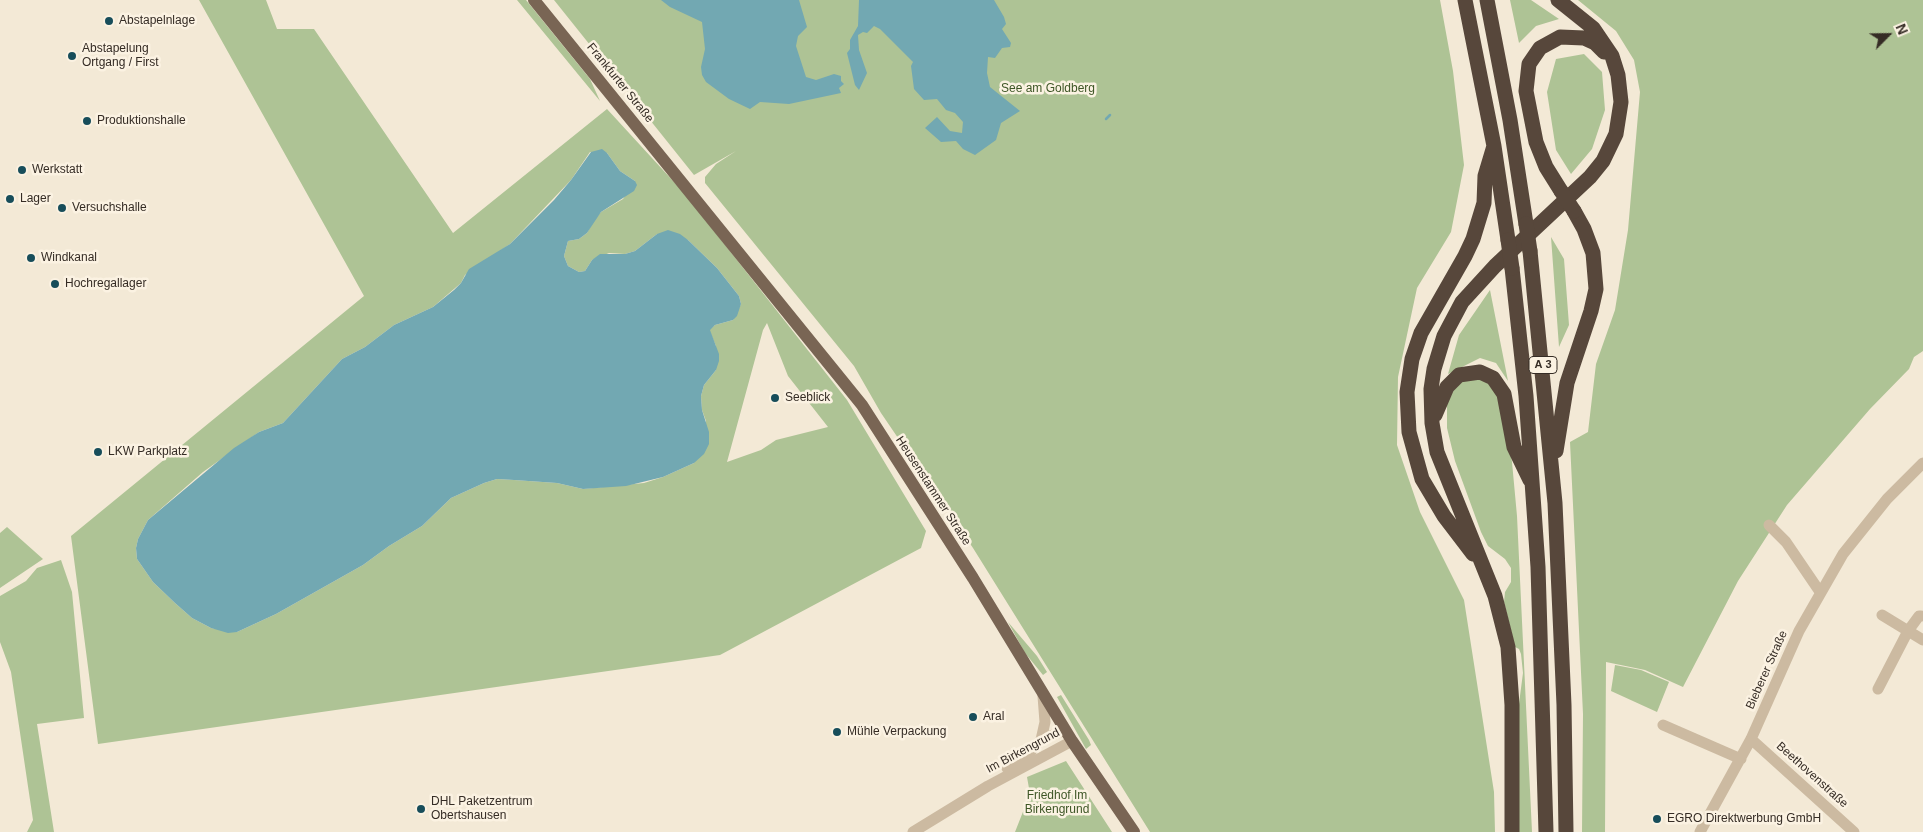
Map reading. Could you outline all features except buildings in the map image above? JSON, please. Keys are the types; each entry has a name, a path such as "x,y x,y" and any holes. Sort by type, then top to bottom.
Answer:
{"highway":[{"name":"A 3","path":"1465,0 1494,146 1512,268 1533,488 1544,715 1546,832"},
{"name":"A 3","path":"1487,0 1510,120 1530,251 1553,480 1561,627 1566,832"},
{"path":"1512,832 1511,674 1501,616 1486,571 1437,452 1432,423 1431,396 1434,369 1444,336 1455,314 1490,271 1573,193 1603,161 1618,126 1620,90 1614,63 1602,39 1582,18 1558,0"},
{"path":"1553,480 1567,383 1591,311 1596,289 1593,253 1584,229 1542,160 1536,142 1526,90 1526,76 1532,58 1544,44 1560,37 1584,38 1595,43 1605,54 1614,69 1620,90"},
{"path":"1486,571 1444,516 1422,478 1412,448 1407,403 1410,368 1421,333 1465,256 1478,222 1484,203 1485,176 1494,146"},
{"path":"1432,423 1442,394 1455,378 1471,371 1488,375 1502,389 1514,447 1533,488"}],"main road":[{"name":"Frankfurter Straße","path":"534,0 684,184"},
{"name":"Heusenstammer Straße","path":"684,184 862,405 973,578 1043,696 1134,832"}],"street":[{"name":"Bieberer Straße","path":"1700,832 1751,740 1799,631 1820,592 1843,554 1864,525 1923,463"},
{"path":"1769,525 1786,542 1820,592"},
{"path":"1878,689 1908,631 1922,613"},
{"path":"1882,615 1923,640"},
{"name":"Im Birkengrund","path":"1041,740 1044,722 1043,696"},
{"path":"1663,725 1741,759"},
{"name":"Im Birkengrund","path":"988,786 994,777 1017,762 1041,740 1065,730"},
{"name":"Beethovenstraße","path":"1751,740 1854,832"},
{"name":"Im Birkengrund","path":"912,832 988,786 1072,741"}],"green space":[{"path":"199,0 266,0 277,29 314,29 453,233 607,109 685,194 847,400 926,531 921,548 720,655 98,744 71,536 364,296","holes":["590,152 607,153 620,171 635,181 623,199 601,212 587,233 579,239 568,241 564,256 568,266 579,272 585,271 592,260 609,253 625,254 635,251 657,234 688,240 717,268 739,296 741,304 733,320 715,325 709,330 716,346 716,370 704,385 701,396 702,410 706,421 694,463 644,483 583,489 557,483 514,480 497,479 484,483 451,498 422,526 389,546 363,565 276,614 237,632 211,628 192,618 153,582 137,559 136,548 138,539 148,520 203,472 259,432 283,423 342,359 365,347 394,325 433,307 461,283 465,275 510,244 571,180","767,323 788,376 828,427 776,440 761,450 727,462 763,330"]},
{"path":"517,0 526,0 590,79 600,101"},
{"path":"554,0 1440,0 1453,71 1464,165 1451,232 1417,288 1398,377 1397,445 1420,512 1464,600 1494,792 1495,832 1150,832 973,548 881,413 854,366 705,183 705,177 716,164 736,151 694,175"},
{"path":"1510,0 1531,0 1559,19 1536,26 1519,43"},
{"path":"1578,0 1923,0 1923,351 1914,357 1909,369 1870,409 1787,505 1738,581 1683,687 1645,670 1606,662 1605,832 1582,832 1583,714 1570,442 1588,432 1596,364 1615,310 1628,230 1640,92 1634,60 1616,31"},
{"path":"1584,54 1602,72 1605,110 1592,149 1571,174 1556,150 1547,92 1556,59"},
{"path":"1551,237 1564,259 1569,325 1559,347"},
{"path":"1490,290 1508,381 1496,363 1480,358 1448,374 1459,335"},
{"path":"1463,378 1486,380 1502,402 1512,462 1517,516 1532,832 1518,832 1518,711 1523,673 1521,654 1519,649 1515,647 1504,602 1505,592 1511,582 1511,568 1505,559 1488,546 1481,532 1455,461 1447,428 1447,396"},
{"path":"7,527 43,559 0,588 0,533"},
{"path":"61,560 72,592 84,718 37,724 54,832 27,832 33,820 11,672 0,642 0,596 26,581 37,568"},
{"path":"1008,622 1037,656 1047,672 1043,675 1025,653"},
{"path":"1615,665 1641,670 1669,682 1657,712 1611,691"},
{"path":"1061,695 1089,740 1091,745 1086,749 1057,697"},
{"name":"Friedhof Im Birkengrund","path":"1066,761 1112,832 1015,832 1030,794 1027,777"}],"water":[{"path":"661,0 799,0 807,27 798,36 796,46 806,77 816,80 834,74 841,76 841,81 844,84 839,88 841,93 789,104 760,102 750,109 729,99 706,82 702,75 701,67 705,49 702,22 670,7"},
{"name":"See am Goldberg","path":"859,0 994,0 1006,24 1002,29 1011,43 1010,47 1002,48 995,58 988,57 987,73 990,87 1020,111 1001,123 996,140 975,155 963,149 956,141 941,142 925,128 937,117 950,131 962,133 963,122 955,113 946,110 937,99 924,100 914,89 911,66 913,62 880,29 874,26 867,33 863,32 858,35 859,50 867,73 859,90 855,85 847,53 850,49 850,40 858,26"},
{"path":"602,149 620,171 635,181 637,185 634,191 601,212 587,233 579,239 568,241 564,256 568,266 579,272 585,271 592,260 600,254 625,254 635,251 657,234 668,230 680,234 688,240 717,268 739,296 741,304 737,316 733,320 715,325 710,330 719,354 719,361 716,370 704,385 701,396 702,410 709,432 709,444 704,454 694,463 663,477 626,486 583,489 557,483 497,479 484,483 451,498 422,526 389,546 363,565 276,614 237,632 228,633 211,628 192,618 153,582 137,559 136,548 138,539 148,520 234,448 259,432 283,423 342,359 365,347 394,325 433,307 454,290 461,283 469,269 510,244 554,200 591,152"}],"waterway":[{"path":"1106,119 1110,115"}],"place":[{"name":"Abstapelnlage","path":"109,21"},
{"name":"Abstapelung Ortgang / First","path":"72,56"},
{"name":"Produktionshalle","path":"87,121"},
{"name":"Werkstatt","path":"22,170"},
{"name":"Lager","path":"10,199"},
{"name":"Versuchshalle","path":"62,208"},
{"name":"Windkanal","path":"31,258"},
{"name":"Hochregallager","path":"55,284"},
{"name":"Seeblick","path":"775,398"},
{"name":"LKW Parkplatz","path":"98,452"},
{"name":"Aral","path":"973,717"},
{"name":"Mühle Verpackung","path":"837,732"},
{"name":"DHL Paketzentrum Obertshausen","path":"421,809"},
{"name":"EGRO Direktwerbung GmbH","path":"1657,819"}]}
